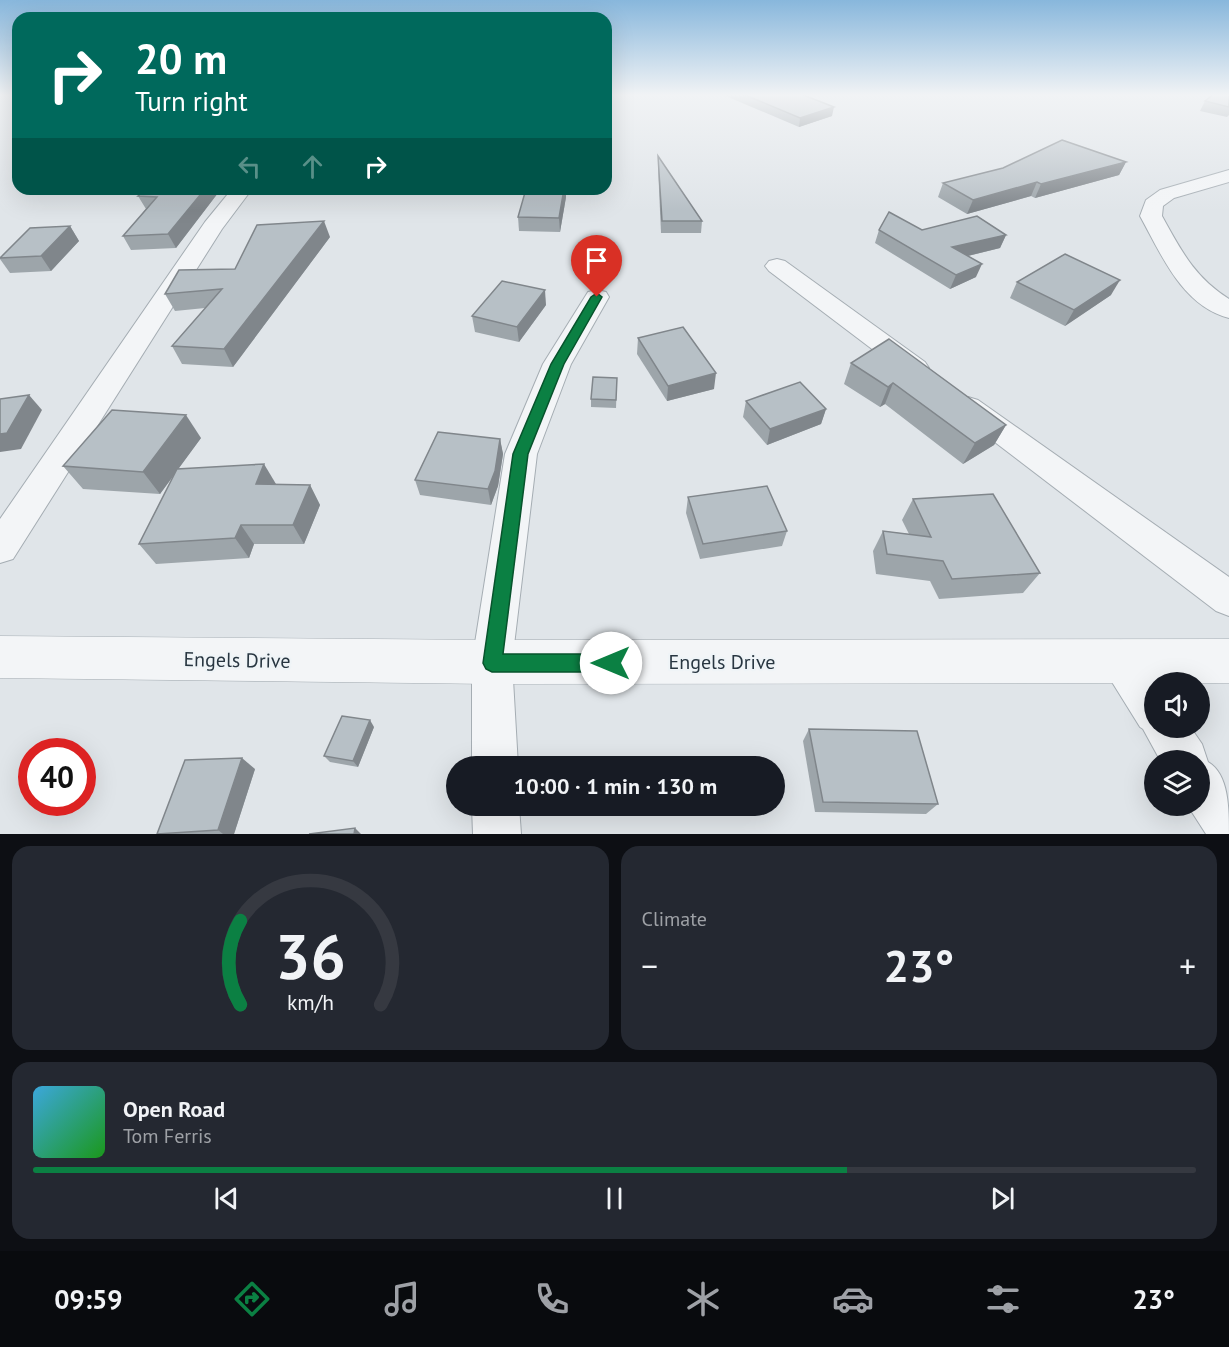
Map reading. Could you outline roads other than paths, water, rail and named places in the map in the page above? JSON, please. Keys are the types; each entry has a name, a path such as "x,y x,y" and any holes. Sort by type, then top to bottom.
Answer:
{"street":[{"path":"1229,176 1167,194 1153,204 1151,216 1181,270 1204,294 1229,310"},
{"path":"0,548 213,227 237,195"},
{"path":"777,266 1229,600"},
{"path":"495,756 492,663 521,454 557,364 597,297"},
{"name":"Engels Drive","path":"0,657 492,663 1121,660 1229,662"},
{"path":"1121,660 1144,695"},
{"path":"1210,798 1229,827"},
{"path":"496,816 497,834"}]}
